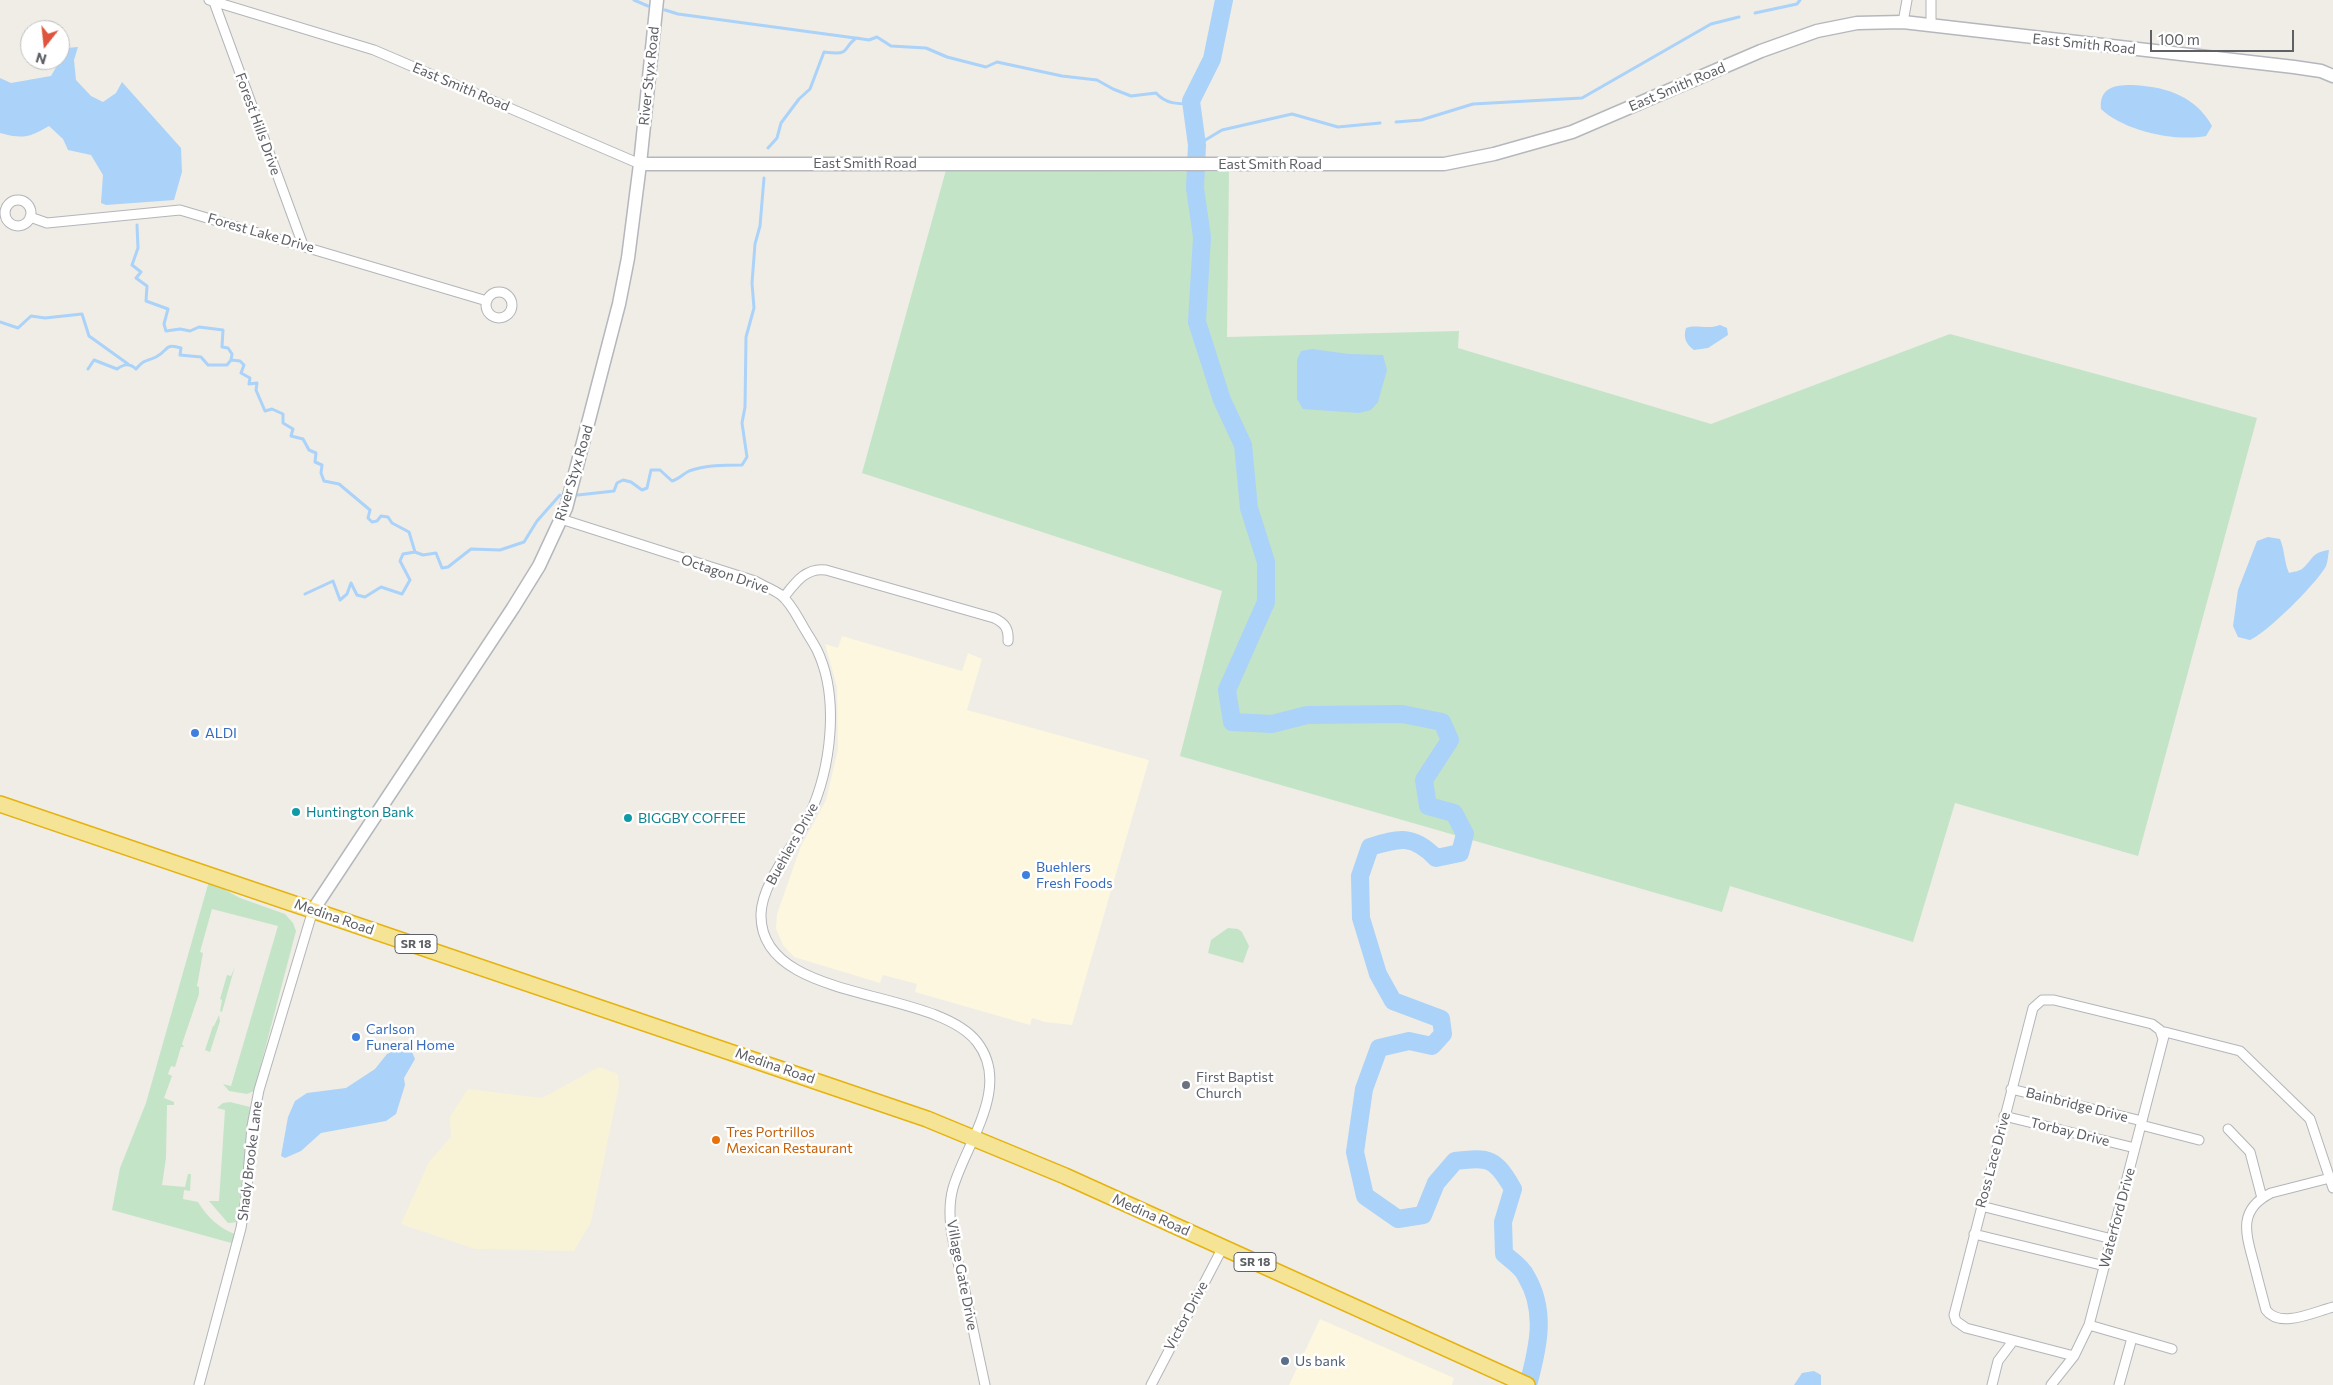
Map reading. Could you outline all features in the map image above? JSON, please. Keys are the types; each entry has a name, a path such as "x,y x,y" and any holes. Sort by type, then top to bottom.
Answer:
{"highway":[{"name":"Medina Road","path":"0,804 880,1102 1056,1172 1527,1385"}],"street":[{"name":"River Styx Road","path":"314,910 513,608 539,566 561,519 590,421 625,279 640,164 657,0"},
{"path":"1903,22 1907,0"},
{"path":"1931,0 1931,26"},
{"name":"East Smith Road","path":"212,1 374,50 640,164 1001,162 1444,164 1572,132 1761,51 1816,31 1857,23 1903,22 2294,68 2321,72 2333,76"},
{"name":"Forest Hills Drive","path":"212,1 302,246"},
{"name":"Forest Lake Drive","path":"30,217 47,223 180,210 487,301"},
{"name":"Octagon Drive","path":"561,519 754,581 784,597 808,572 819,569 826,570 994,618 1005,625 1009,632 1008,641"},
{"name":"Buehlers Drive","path":"784,597 819,656 827,686 830,745 822,782 810,814 766,890 761,914 766,940 784,962 798,972 950,1020 963,1028 979,1045 988,1060 990,1079 988,1099 974,1138"},
{"name":"Shady Brooke Lane","path":"199,1385 241,1228 252,1126 259,1090 314,910"},
{"name":"Ross Lace Drive","path":"2013,1341 1966,1328 1956,1321 1954,1309 2033,1008 2042,1000 2051,1000 2152,1024 2162,1033 2162,1042"},
{"path":"2162,1042 2165,1032 2240,1051 2310,1119 2333,1188"},
{"name":"Waterford Drive","path":"2051,1385 2074,1356 2089,1326 2162,1042"},
{"name":"Bainbridge Drive","path":"2011,1089 2199,1140"},
{"name":"Torbay Drive","path":"2004,1116 2135,1148"},
{"path":"2228,1129 2250,1152 2262,1198"},
{"name":"Village Gate Drive","path":"974,1138 954,1187 950,1217 985,1385"},
{"path":"2330,1178 2271,1193 2262,1198 2250,1211 2246,1231 2266,1310 2276,1319 2282,1320 2333,1307"},
{"path":"1981,1206 2112,1239"},
{"path":"1974,1234 2105,1266"},
{"name":"Victor Drive","path":"1151,1385 1223,1247"},
{"path":"2089,1326 2172,1349"},
{"path":"2119,1385 2132,1338"},
{"path":"1992,1385 1998,1361 2013,1341 2074,1356"}],"shaded area":[{"path":"842,636 962,671 968,653 982,659 967,710 1149,760 1072,1025 1045,1022 1032,1018 1030,1025 915,992 917,984 883,975 880,983 794,957 783,945 776,929 777,914 801,846 826,800 838,749 837,687 825,644 838,648"},
{"path":"1320,1319 1454,1378 1452,1385 1289,1385"}],"green space":[{"path":"946,170 1229,172 1227,337 1459,331 1458,348 1711,424 1950,334 2257,418 2138,856 1955,803 1913,942 1730,886 1722,912 1180,756 1222,591 862,473"},
{"path":"209,881 240,898 285,914 293,923 296,931 254,1091 247,1094 229,1091 223,1084 231,1086 278,926 212,909 200,952 203,953 197,986 199,987 199,994 182,1044 184,1047 181,1047 175,1067 171,1066 168,1074 172,1076 164,1098 174,1102 174,1105 167,1105 166,1158 162,1185 185,1187 188,1174 191,1174 190,1191 184,1190 183,1199 198,1202 214,1222 237,1235 235,1244 112,1210 120,1168 146,1103"},
{"path":"1228,928 1238,929 1242,932 1249,946 1243,963 1208,953 1211,940"},
{"path":"235,966 222,1012 220,1011 222,1000 220,999 227,975 231,976"},
{"path":"219,1015 220,1021 210,1052 205,1050"},
{"path":"230,1102 250,1107 239,1222 228,1223 209,1201 219,1201 225,1110 217,1108 223,1103"}],"sand":[{"path":"599,1067 618,1074 619,1086 591,1222 574,1251 475,1249 401,1224 429,1162 451,1137 450,1117 468,1089 542,1098"}],"water":[{"path":"78,47 74,60 76,80 91,96 103,102 116,93 122,82 181,148 182,172 174,200 106,205 101,203 103,175 91,155 68,150 63,139 49,126 31,135 20,137 0,133 0,78 11,83 51,76 54,70 70,70 70,48"},
{"path":"2131,85 2153,87 2185,98 2202,112 2212,126 2206,136 2165,136 2136,129 2111,117 2101,109 2102,96 2105,92 2114,87"},
{"path":"1720,325 1727,328 1728,335 1708,348 1694,350 1686,340 1686,328"},
{"path":"1312,349 1349,354 1383,355 1387,370 1378,402 1371,410 1359,413 1303,409 1297,399 1297,360 1301,351"},
{"path":"2268,537 2280,539 2289,573 2302,569 2315,555 2323,551 2329,550 2328,560 2321,574 2303,595 2280,618 2250,640 2238,637 2233,626 2238,590 2257,541"},
{"path":"398,1049 412,1052 415,1059 404,1078 405,1085 396,1114 386,1121 321,1133 301,1151 285,1158 281,1156 288,1117 295,1101 307,1093 346,1088 375,1069 387,1054"},
{"path":"1814,1371 1821,1375 1821,1385 1794,1385 1802,1373"}],"waterway":[{"path":"634,0 648,6"},
{"path":"1224,0 1212,59 1191,101 1197,145 1195,188 1202,237 1197,322 1222,400 1243,445 1249,508 1266,562 1266,602 1227,690 1232,722 1272,724 1307,715 1402,714 1442,722 1450,740 1424,780 1428,806 1454,813 1465,834 1460,853 1436,858 1428,850 1413,842 1405,840 1389,842 1370,847 1360,876 1361,918 1378,974 1393,1001 1441,1019 1443,1034 1432,1046 1409,1041 1379,1048 1364,1089 1355,1152 1365,1196 1398,1219 1423,1215 1436,1183 1455,1161 1476,1159 1490,1162 1496,1165 1507,1179 1513,1189 1503,1222 1504,1254 1524,1273 1533,1289 1537,1303 1539,1330 1528,1385"},
{"path":"1755,13 1797,4 1800,0"},
{"path":"665,10 678,14 855,38"},
{"path":"1396,122 1421,120 1473,104 1582,98 1711,24 1739,17"},
{"path":"768,148 777,138 781,123 799,99 810,89 824,52 842,52 856,38 869,40 877,37 891,46 926,48 947,57 986,67 997,62 1062,76 1097,80 1131,96 1156,93 1168,101 1192,104"},
{"path":"1197,145 1222,130 1292,114 1338,127 1380,123"},
{"path":"578,495 614,491 617,483 623,480 631,482 642,490 647,488 651,470 660,470 672,481 689,471 702,468 742,465 747,457 742,423 745,407 746,337 754,308 752,283 764,178"},
{"path":"137,225 138,248 132,265 141,272 136,278 147,286 146,301 168,309 164,324 166,331 180,329 190,331 199,327 223,330 222,347 228,348 232,354 231,360 240,361 244,365 241,373 250,378 249,384 257,383 256,390 265,411 272,409 283,414 283,423 293,429 291,436 303,439 309,450 316,453 315,462 322,465 321,473 324,481 339,484 370,510 368,518 372,522 377,521 381,516 388,517 392,523 409,532 415,552 423,555 436,553 442,568 448,567 471,549 500,550 524,542 537,521 560,495"},
{"path":"0,322 18,328 31,316 45,318 82,314 89,336 128,364"},
{"path":"88,369 94,360 117,369 126,365 136,369 144,362 156,357 172,346 181,348 180,355 201,357 208,365 227,365 231,360"},
{"path":"305,594 333,581 340,600 347,594 351,583 357,595 365,597 381,587 402,594 410,580 400,561 403,554 415,552"}],"place":[{"name":"ALDI","path":"195,733"},
{"name":"Huntington Bank","path":"296,812"},
{"name":"BIGGBY COFFEE","path":"628,818"},
{"name":"Buehlers Fresh Foods","path":"1026,875"},
{"name":"Carlson Funeral Home","path":"356,1037"},
{"name":"First Baptist Church","path":"1186,1085"},
{"name":"Tres Portrillos Mexican Restaurant","path":"716,1140"},
{"name":"Us bank","path":"1285,1361"}]}
